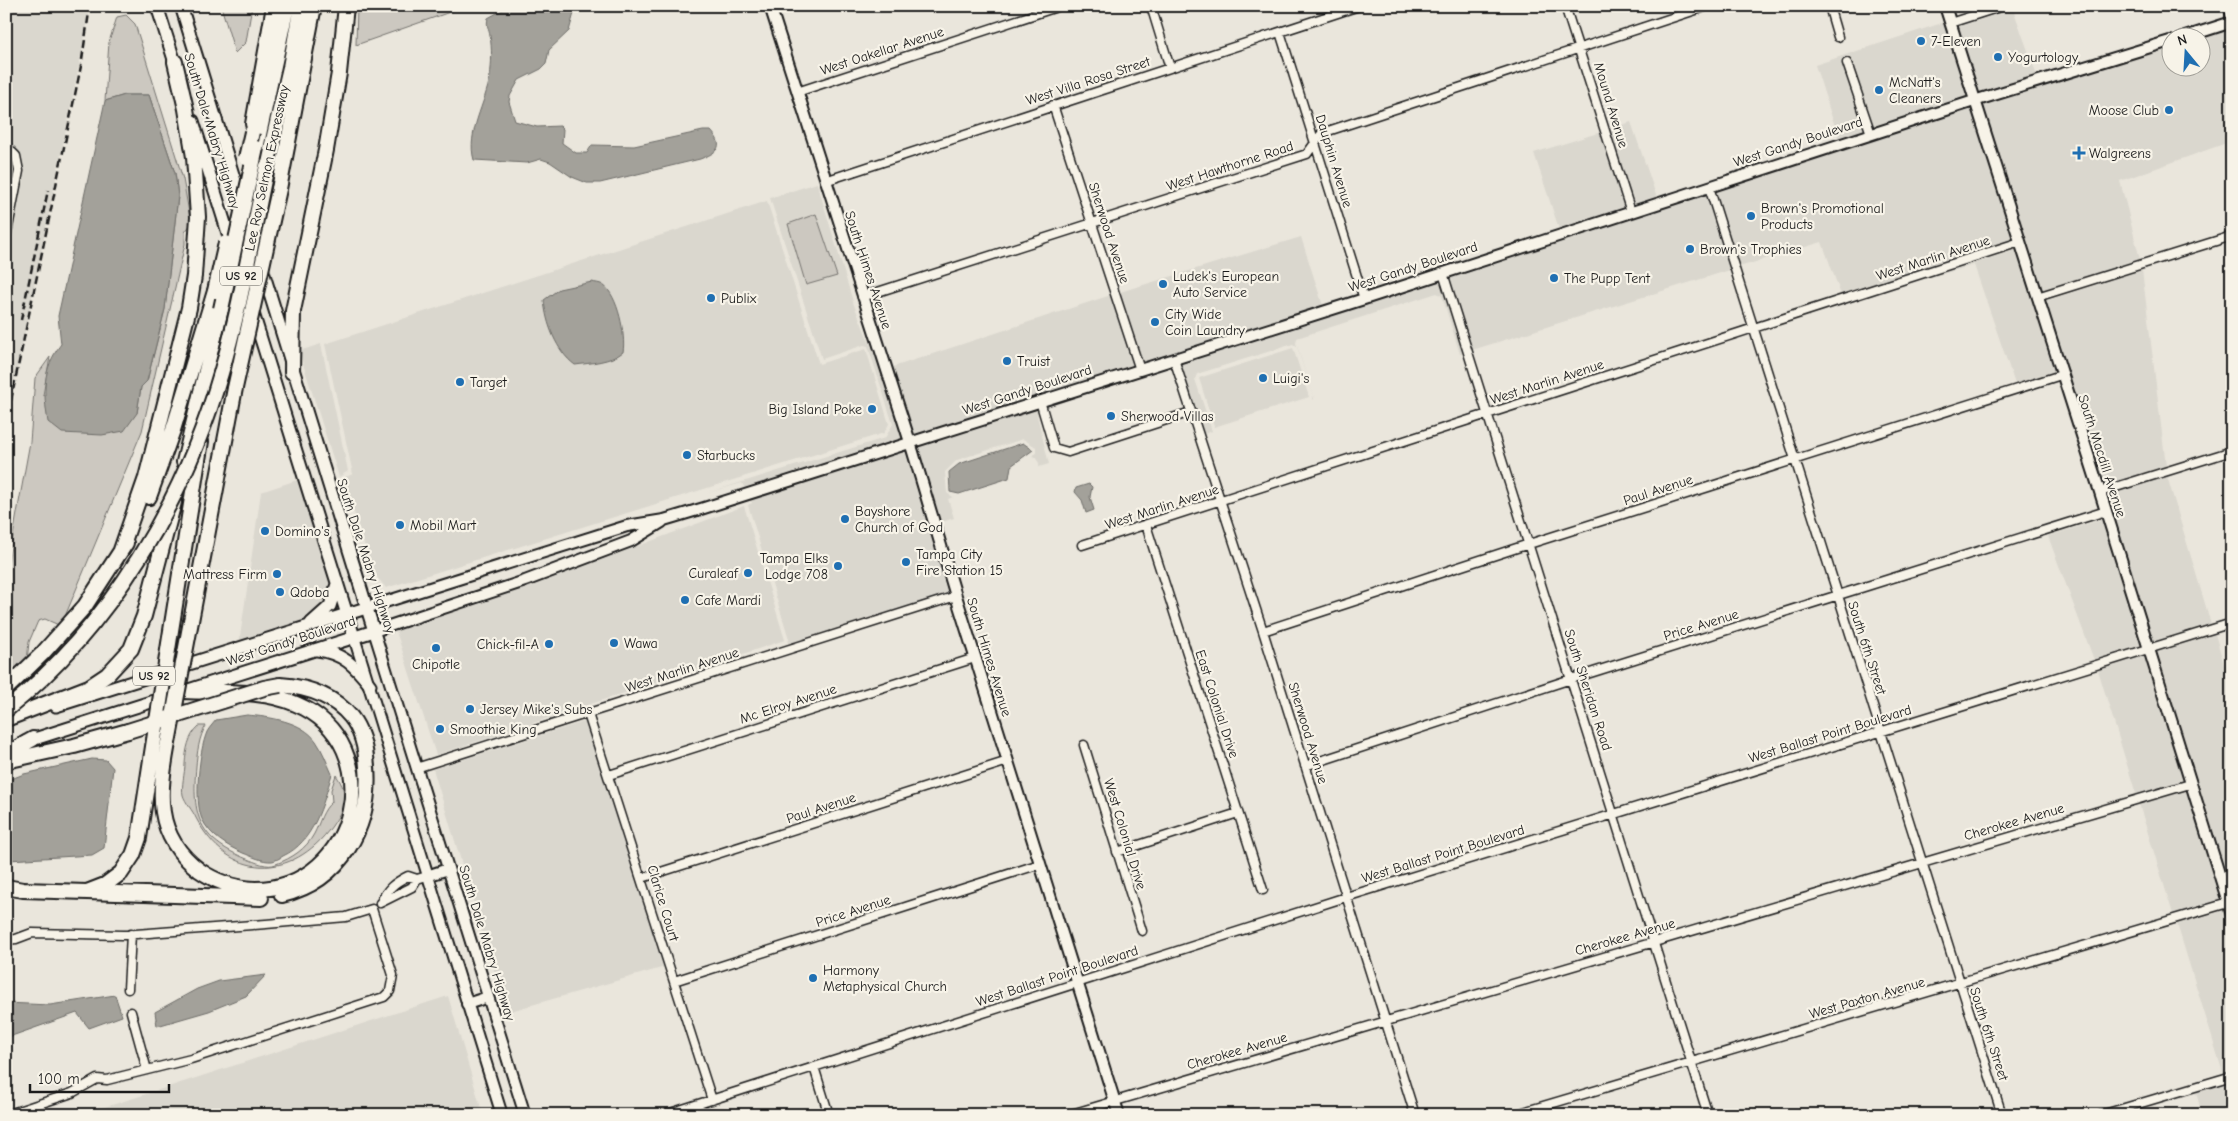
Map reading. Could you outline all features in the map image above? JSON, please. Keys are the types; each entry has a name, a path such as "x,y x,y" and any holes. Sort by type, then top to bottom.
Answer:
{"highway":[{"name":"Lee Roy Selmon Expressway","path":"6,689 48,648 85,606 121,550 150,496 176,422 215,291 252,132 274,6"},
{"path":"6,720 89,687 107,675 131,649 144,616 221,309 287,6"},
{"name":"Lee Roy Selmon Expressway","path":"6,710 51,670 96,617 145,548 181,480 214,398 225,359 290,67 300,6"},
{"path":"88,892 114,879 128,864 139,838 161,741 192,621 235,388 279,189 314,6"},
{"path":"292,372 293,311 326,150 339,73 346,6"},
{"path":"121,550 146,478 192,292 197,232 194,157 175,62"},
{"path":"184,691 247,694 277,698 308,710 333,731 344,748 350,767 353,789 351,810 345,830 335,849 322,864 306,876 288,884 267,889 227,885 209,877 193,865 181,852 167,829 163,816 161,741 170,637 221,309"},
{"path":"6,761 74,746 264,688 280,685 309,689 333,700 351,718 363,741 368,772 365,803 356,833 339,861 325,875 309,886 272,897 24,890 6,887"},
{"path":"6,754 33,739"}],"main road":[{"name":"South Dale Mabry Highway","path":"157,6 354,637"},
{"name":"South Dale Mabry Highway","path":"181,6 292,372 525,1115"},
{"name":"South Himes Avenue","path":"770,6 910,442 975,658 1119,1115"},
{"name":"South Macdill Avenue","path":"1945,6 2232,915"},
{"path":"2210,28 2232,21"},
{"name":"West Gandy Boulevard","path":"6,720 627,526 664,520 1140,370 1974,100 2160,44"},
{"name":"West Gandy Boulevard","path":"6,748 526,581 631,541 664,520"},
{"name":"US 92","path":"302,629 330,606 337,582"},
{"path":"354,637 502,1115"},
{"path":"313,650 326,651 344,657 358,670 370,686"},
{"path":"427,876 448,869"},
{"path":"467,1004 488,997"}],"street":[{"name":"West Oakellar Avenue","path":"797,92 1060,6"},
{"path":"1151,6 1170,68"},
{"name":"West Villa Rosa Street","path":"825,180 1359,6"},
{"name":"Mound Avenue","path":"1566,6 1631,212"},
{"name":"West Hawthorne Road","path":"862,297 1307,154 1322,133 1708,6"},
{"path":"1829,6 1838,37"},
{"path":"1950,23 2003,6"},
{"path":"2228,6 2232,21"},
{"name":"Dauphin Avenue","path":"1280,32 1364,298"},
{"path":"1848,63 1871,134"},
{"name":"Sherwood Avenue","path":"1053,105 1140,370"},
{"path":"6,146 16,156 19,171 6,238"},
{"name":"South 6th Street","path":"1709,187 2002,1115"},
{"path":"2037,297 2232,236"},
{"name":"West Marlin Avenue","path":"1082,546 2020,242"},
{"name":"South Sheridan Road","path":"1442,273 1708,1115"},
{"name":"Sherwood Avenue","path":"1174,359 1263,631 1415,1115"},
{"name":"Paul Avenue","path":"1263,631 1794,459 2062,375"},
{"path":"1040,401 1054,448 1068,452 1192,412"},
{"path":"2100,492 2232,451"},
{"name":"Price Avenue","path":"1305,766 1571,679 2106,511"},
{"name":"East Colonial Drive","path":"1146,525 1263,890"},
{"name":"West Marlin Avenue","path":"416,768 956,596"},
{"name":"West Ballast Point Boulevard","path":"664,1115 1346,896 2232,623"},
{"name":"Mc Elroy Avenue","path":"609,775 975,658"},
{"name":"Clarice Court","path":"588,714 712,1100"},
{"name":"West Colonial Drive","path":"1084,745 1142,931"},
{"name":"Paul Avenue","path":"642,878 1008,761"},
{"name":"Cherokee Avenue","path":"1068,1115 2190,784"},
{"path":"1117,852 1238,813"},
{"name":"Price Avenue","path":"674,981 1040,864"},
{"path":"381,902 387,890 396,881 408,876 416,879 427,876"},
{"path":"6,940 16,939 32,933 131,934 346,917 372,909 381,902 412,887 416,879"},
{"name":"West Paxton Avenue","path":"1513,1115 2228,903"},
{"path":"6,1115 72,1093 97,1079 107,1080 191,1059 384,997 390,991 393,976 372,909"},
{"path":"128,989 131,934"},
{"path":"131,1012 147,1070"},
{"path":"814,1067 829,1115"},
{"path":"2101,1115 2232,1076"}],"shaded area":[{"path":"6,6 91,6 6,425 6,262 24,171 20,153 6,140"},
{"path":"221,6 252,6 246,42 235,53"},
{"path":"357,6 467,6 356,45"},
{"path":"510,6 576,6 569,31 549,50 546,64 541,69 519,80 510,96 509,102 515,121 537,127 560,126 563,129 562,143 576,153 587,153 592,145 634,146 703,131 711,131 718,141 717,149 700,159 600,183 587,183 572,177 550,162 541,159 527,163 474,160 472,150 474,129 491,71 488,18"},
{"path":"2013,9 2037,76 1977,94 1957,27"},
{"path":"126,15 135,24 183,179 191,224 185,232 185,244 142,431 61,626 45,619 38,621 29,642 27,661 6,680 6,574 30,442 35,378 50,357 43,395 137,413 141,387 147,381 165,309 178,196 175,173 149,95 125,95 105,101 109,42 117,17"},
{"path":"1945,22 1968,97 1874,128 1850,56 1841,60 1865,131 1839,139 1815,65"},
{"path":"2232,28 2232,141 2120,181 2140,259 2040,291 1980,104 2160,50 2160,78 2210,78 2210,35"},
{"path":"125,95 149,95 175,173 178,196 165,309 147,381 141,387 137,413 124,431 102,435 62,433 48,422 45,401 47,372 61,344 58,316 105,101"},
{"path":"1971,107 2014,239 1841,295 1822,242 1739,267 1715,191"},
{"path":"1631,122 1657,198 1634,206 1610,129"},
{"path":"1601,132 1625,208 1559,229 1534,153"},
{"path":"6,152 12,159 14,171 6,214"},
{"path":"817,183 854,305 879,366 904,439 745,489 742,483 707,493 885,438 893,424 868,346 864,345 822,359 770,198"},
{"path":"1706,194 1730,270 1472,350 1449,277"},
{"path":"767,201 819,364 866,349 889,424 884,433 386,588 373,572 343,478 353,474 325,344"},
{"path":"816,214 837,276 806,285 788,224"},
{"path":"1301,237 1323,306 1143,363 1120,292"},
{"path":"2017,249 2055,371 2015,384 1974,265 1935,276"},
{"path":"2142,270 2166,466 2103,485 2044,301"},
{"path":"1440,280 1463,353 1460,354 1442,296 1437,293 1297,338 1296,343 1314,399 1312,400 1313,396 1297,347 1293,344 1197,374 1195,379 1212,431 1204,434 1180,363"},
{"path":"592,282 603,285 613,297 617,306 622,326 623,352 606,360 575,365 562,352 553,336 544,300 559,289"},
{"path":"1111,295 1134,366 913,436 888,363 878,318 893,367"},
{"path":"321,344 348,471 339,477 299,351"},
{"path":"1293,348 1309,397 1214,427 1199,378"},
{"path":"1037,408 1049,464 1039,467 1039,463 1032,456 1036,453 1036,447 1023,439 957,460 945,472 947,493 953,497 948,499 954,518 939,523 916,446"},
{"path":"1023,443 1033,450 1011,466 1009,478 959,494 950,492 949,472 959,464"},
{"path":"907,449 950,592 788,644 789,639 748,505 752,503 750,499"},
{"path":"2167,476 2211,624 2151,642 2106,496"},
{"path":"300,479 333,584 327,604 299,625 239,644 261,492"},
{"path":"1089,484 1092,487 1090,497 1094,510 1086,513 1082,500 1075,492 1076,488"},
{"path":"744,506 785,640 436,755 396,631 532,586"},
{"path":"2103,519 2142,645 2094,660 2048,536"},
{"path":"2215,634 2232,692 2232,899 2154,653"},
{"path":"2145,655 2184,780 2136,794 2098,670"},
{"path":"247,715 284,721 310,734 323,753 332,774 321,809 310,832 294,850 273,861 265,861 225,844 205,825 198,800 198,776 207,732 216,720"},
{"path":"586,721 665,967 507,1012 433,769"},
{"path":"199,726 206,726 200,740 196,761 195,784 197,812 202,824 208,834 231,851 258,863 270,865 261,866 243,863 225,853 209,838 185,801 183,784 187,748 192,734"},
{"path":"92,759 106,760 113,768 104,848 92,855 9,860 6,858 6,781 24,774"},
{"path":"336,775 343,789 343,807 332,826 316,844 298,857 274,865 293,856 303,849 311,839 323,813 332,802 331,790"},
{"path":"2187,790 2222,899 2173,914 2139,804"},
{"path":"2225,910 2232,931 2232,1070 2223,1073 2177,924"},
{"path":"266,975 246,996 209,1011 157,1026 155,1012 197,989 219,981"},
{"path":"115,995 122,1016 89,1028 77,1013 6,1038 6,1003 50,1005"},
{"path":"448,996 483,1115 80,1115 137,1097"},
{"path":"2232,1082 2232,1115 2202,1115 2196,1092"}],"railway":[{"path":"6,424 81,66 90,6"},
{"path":"21,320 48,190"}],"place":[{"name":"7-Eleven","path":"1921,41"},
{"name":"Yogurtology","path":"1998,57"},
{"name":"McNatt's Cleaners","path":"1879,90"},
{"name":"Moose Club","path":"2169,110"},
{"name":"Walgreens","path":"2079,153"},
{"name":"Brown's Promotional Products","path":"1751,216"},
{"name":"Brown's Trophies","path":"1690,249"},
{"name":"The Pupp Tent","path":"1554,278"},
{"name":"Ludek's European Auto Service","path":"1163,284"},
{"name":"Publix","path":"711,298"},
{"name":"City Wide Coin Laundry","path":"1155,322"},
{"name":"Truist","path":"1007,361"},
{"name":"Luigi's","path":"1263,378"},
{"name":"Target","path":"460,382"},
{"name":"Big Island Poke","path":"872,409"},
{"name":"Sherwood Villas","path":"1111,416"},
{"name":"Starbucks","path":"687,455"},
{"name":"Bayshore Church of God","path":"845,519"},
{"name":"Mobil Mart","path":"400,525"},
{"name":"Domino's","path":"265,531"},
{"name":"Tampa City Fire Station 15","path":"906,562"},
{"name":"Tampa Elks Lodge 708","path":"838,566"},
{"name":"Curaleaf","path":"748,573"},
{"name":"Mattress Firm","path":"277,574"},
{"name":"Qdoba","path":"280,592"},
{"name":"Cafe Mardi","path":"685,600"},
{"name":"Wawa","path":"614,643"},
{"name":"Chick-fil-A","path":"549,644"},
{"name":"Chipotle","path":"436,648"},
{"name":"Jersey Mike's Subs","path":"470,709"},
{"name":"Smoothie King","path":"440,729"},
{"name":"Harmony Metaphysical Church","path":"813,978"}]}
